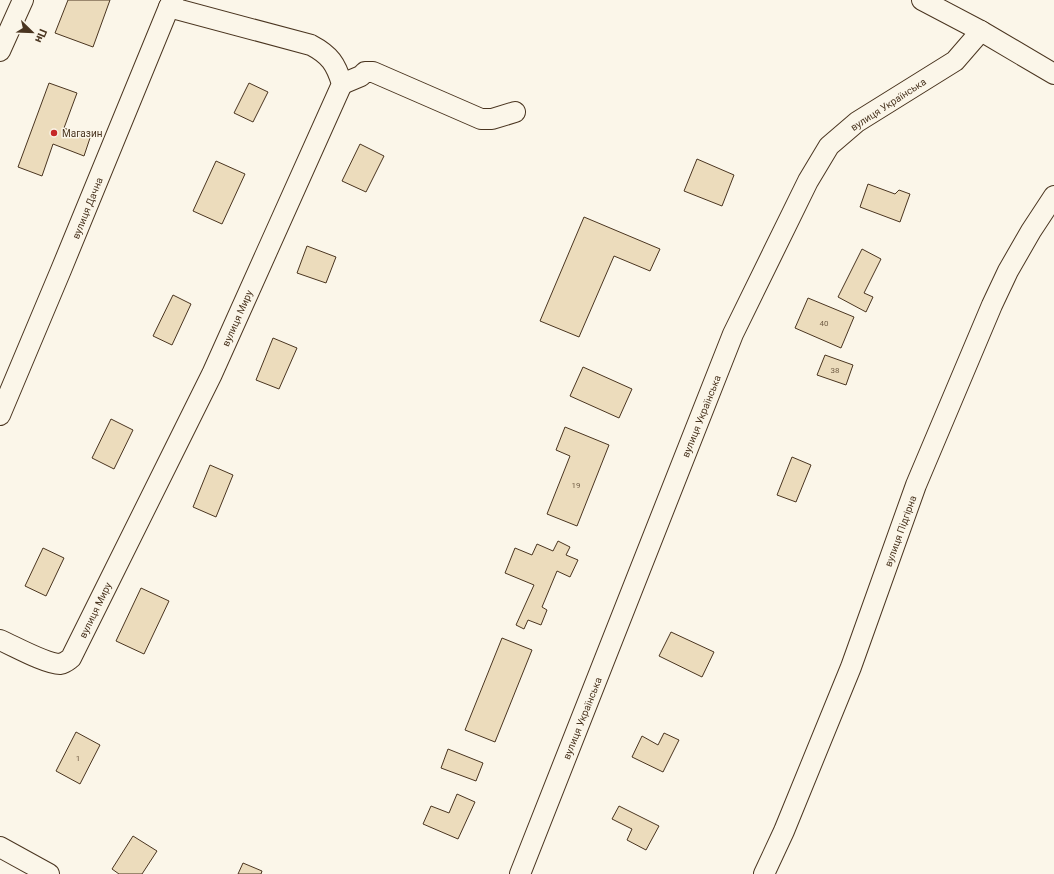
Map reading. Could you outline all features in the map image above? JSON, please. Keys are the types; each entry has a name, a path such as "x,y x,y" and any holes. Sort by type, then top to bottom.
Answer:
{"street":[{"path":"0,51 23,0"},
{"path":"922,0 981,30 1054,74"},
{"path":"171,4 311,45 322,51 332,60 338,70 342,84 361,76 365,72 373,72 481,119 492,119 515,112"},
{"name":"вулиця Дачна","path":"0,415 171,4"},
{"name":"вулиця Українська","path":"520,874 733,334 808,181 829,146 857,122 955,61 981,30"},
{"name":"вулиця Миру","path":"0,640 50,662 59,664 65,663 71,658 212,374 342,84"},
{"name":"вулиця Підгірна","path":"764,874 784,831 848,674 916,485 989,312 1008,271 1030,231 1054,196"},
{"path":"0,847 49,874"}],"building":[{"path":"68,0 110,0 93,47 55,33"},
{"name":"Магазин","path":"49,83 77,93 64,128 90,138 84,156 53,144 42,176 18,167"},
{"path":"249,83 268,92 253,122 234,113"},
{"path":"360,144 384,156 366,192 342,181"},
{"path":"697,159 734,175 722,206 684,191"},
{"path":"216,161 245,174 222,224 193,211"},
{"path":"868,184 895,194 899,190 910,194 900,222 860,207"},
{"path":"584,217 660,249 650,271 614,256 579,337 540,321"},
{"path":"307,246 336,257 326,283 297,273"},
{"path":"862,249 881,259 864,293 873,297 866,312 838,297"},
{"path":"173,295 191,304 172,345 153,336"},
{"path":"808,298 854,317 841,348 795,328"},
{"path":"273,338 297,348 279,389 256,380"},
{"path":"825,355 853,365 846,385 817,375"},
{"path":"583,367 632,389 619,418 570,396"},
{"path":"111,419 133,430 114,469 92,458"},
{"path":"565,427 609,445 577,526 547,514 570,456 556,450"},
{"path":"792,457 811,465 796,502 777,495"},
{"path":"210,465 233,475 216,517 193,507"},
{"path":"558,541 570,547 566,555 578,560 570,577 557,571 542,607 547,610 541,625 528,620 524,629 516,625 534,585 505,573 515,548 532,555 537,544 553,551"},
{"path":"43,548 64,558 46,596 25,586"},
{"path":"141,588 169,601 144,654 116,641"},
{"path":"671,632 714,652 702,677 659,656"},
{"path":"502,638 532,650 495,742 465,730"},
{"path":"76,732 100,745 80,784 56,771"},
{"path":"664,733 679,740 663,772 632,757 642,736 658,745"},
{"path":"448,749 483,763 476,781 441,768"},
{"path":"457,794 475,802 458,839 423,824 431,806 449,813"},
{"path":"619,806 659,826 646,850 627,840 632,829 612,819"},
{"path":"133,836 157,851 142,874 119,874 112,869"},
{"path":"243,863 262,871 261,874 238,874"}],"place":[{"name":"Магазин","path":"54,133"}]}
